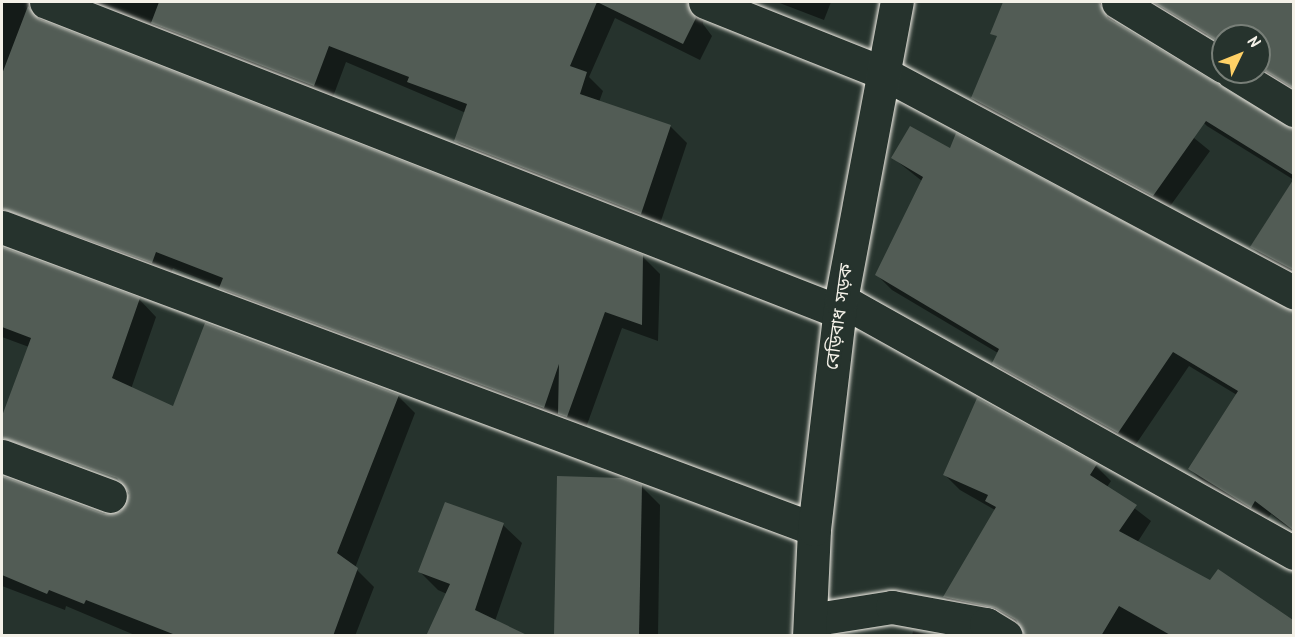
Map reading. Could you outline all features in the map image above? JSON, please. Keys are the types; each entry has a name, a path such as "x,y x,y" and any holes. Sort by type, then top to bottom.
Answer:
{"main road":[{"path":"46,2 841,306 1293,553"},
{"path":"705,2 883,73 1293,292"},
{"name":"বেড়িবাধ সড়ক","path":"809,628 814,529 841,306 897,2"},
{"path":"1118,2 1211,59"},
{"path":"1251,84 1293,110"},
{"path":"2,227 814,529"},
{"path":"2,456 110,496"},
{"path":"809,628 892,607 986,624 1005,636"}],"building":[{"path":"159,2 597,2 570,66 587,72 580,94 671,125 641,214 454,141 467,104 407,82 409,77 329,46 314,86 151,23"},
{"path":"597,2 687,2 696,18 683,44"},
{"path":"1003,2 1099,2 1108,18 1211,80 1211,84 1218,84 1293,129 1293,175 1206,121 1153,196 971,98 997,36 990,34"},
{"path":"1153,2 1293,2 1293,88 1271,74 1271,24 1211,24 1211,37"},
{"path":"28,6 39,19 643,255 642,325 605,312 567,417 558,414 559,364 544,408 219,288 223,278 156,252 152,263 2,209 2,74"},
{"path":"910,126 950,148 956,133 1293,311 1293,530 1255,501 1251,508 1188,469 1238,391 1173,352 1118,433 992,363 999,349 875,275 923,177 891,158"},
{"path":"1293,180 1293,270 1250,247"},
{"path":"2,247 140,298 112,378 173,406 205,323 399,395 337,553 358,568 333,636 178,636 86,600 84,604 49,590 47,594 2,575 2,476 104,514 121,511 129,493 117,478 2,438 2,416 31,338 2,327"},
{"path":"977,398 1097,464 1090,475 1137,505 1119,531 1210,580 1218,569 1293,620 1293,636 1172,636 1119,606 1101,636 1025,636 1016,620 995,608 943,597 996,507 985,501 988,495 943,475"},
{"path":"557,476 622,478 642,485 639,636 554,636"},
{"path":"445,502 504,523 475,610 529,636 426,636 450,584 418,572"}]}
